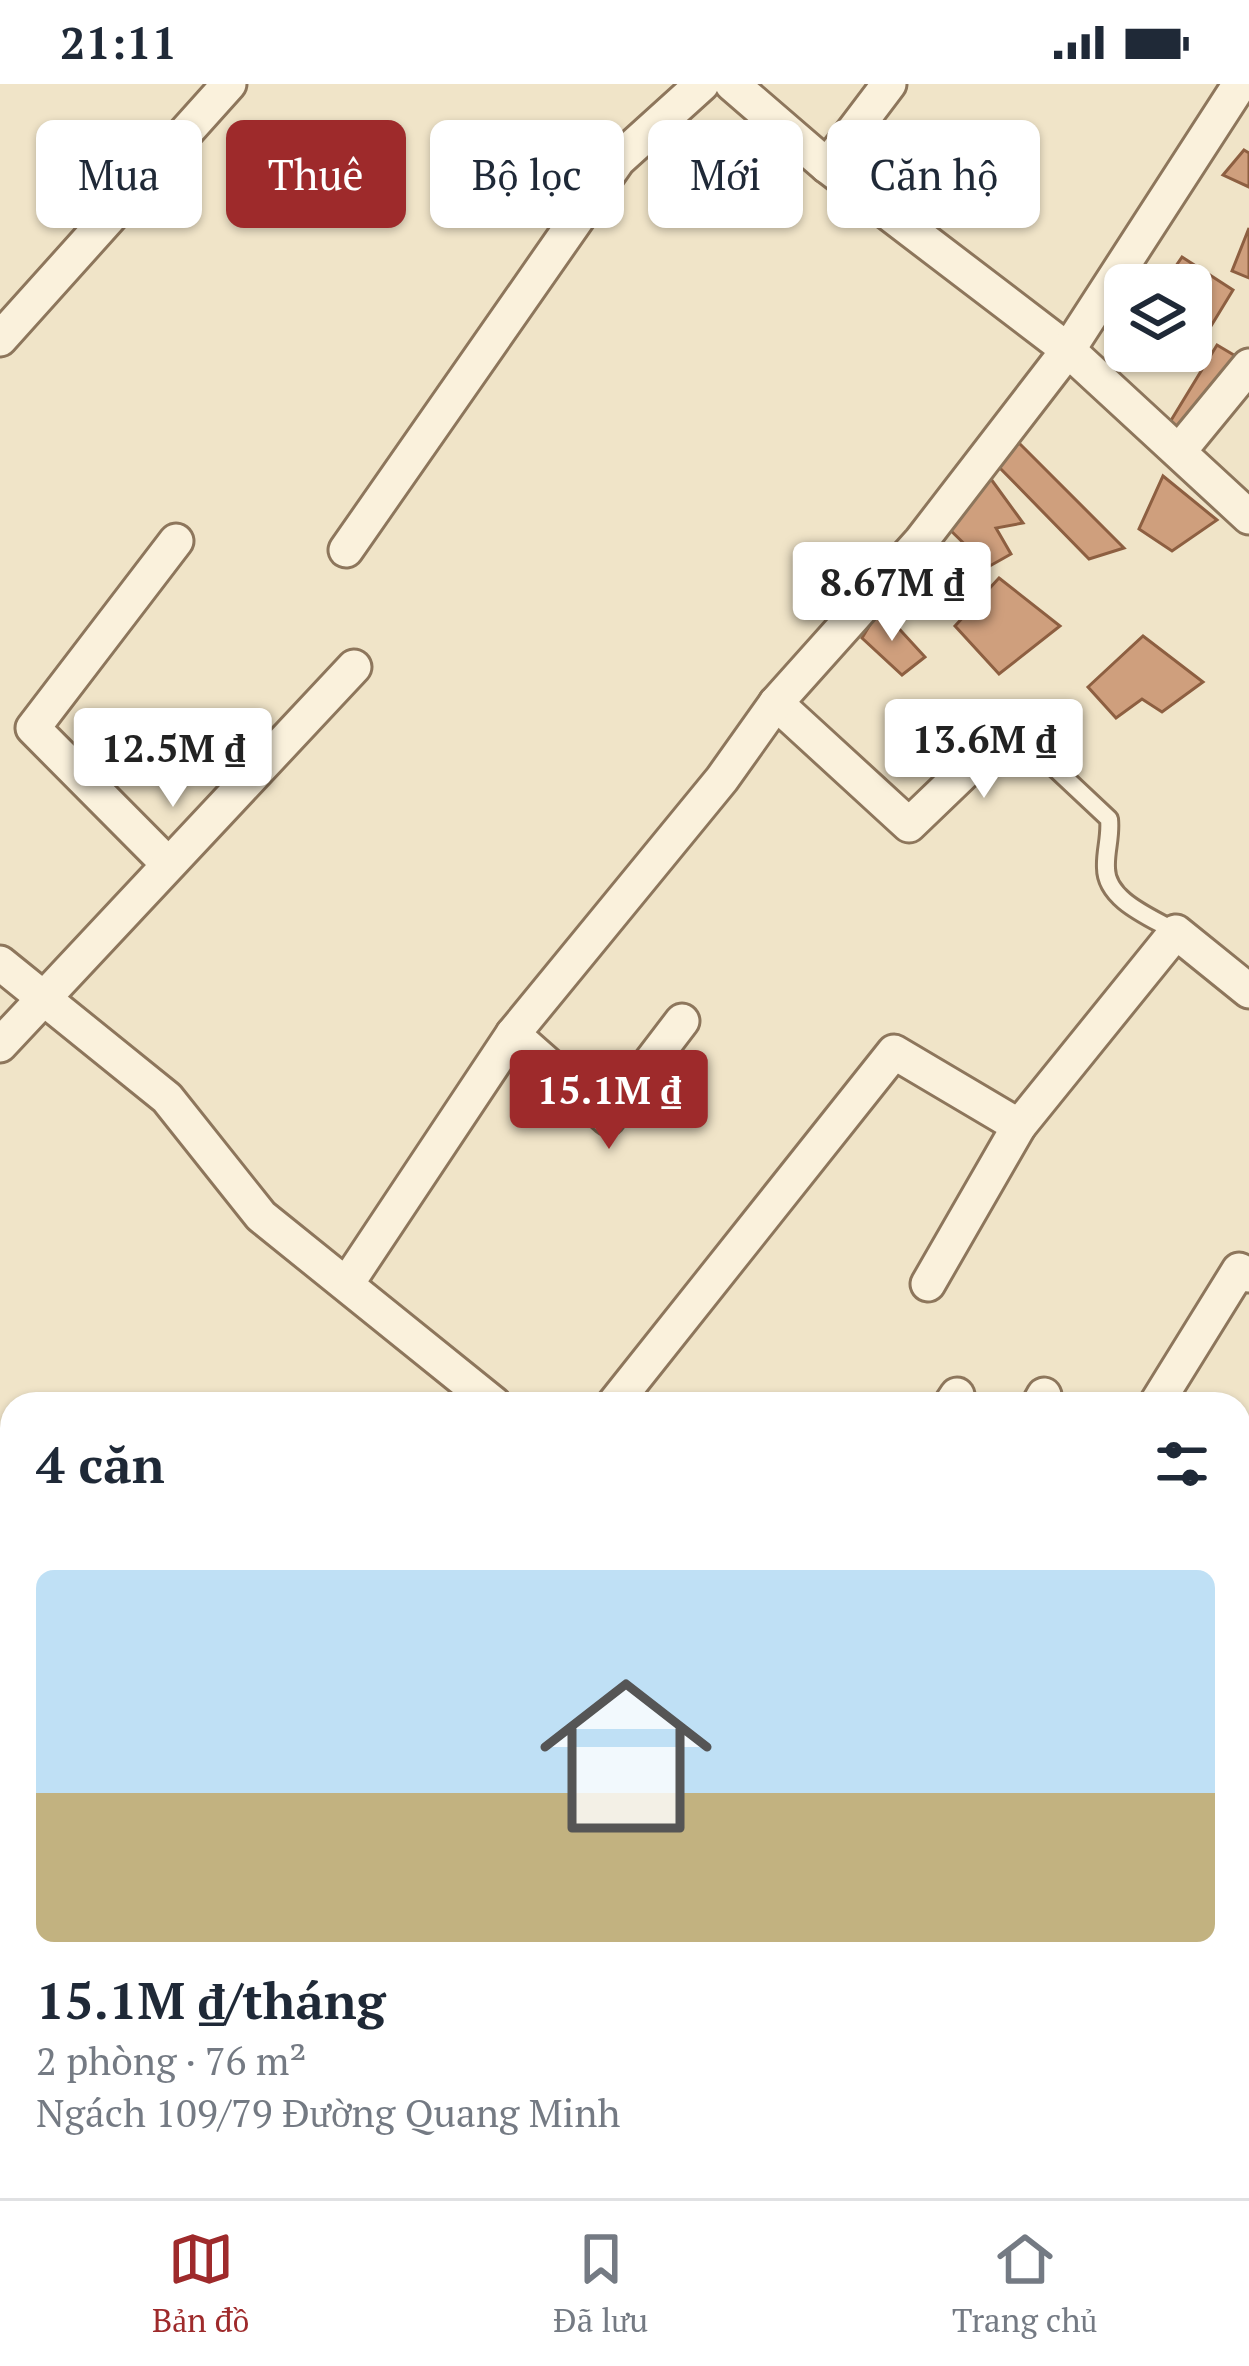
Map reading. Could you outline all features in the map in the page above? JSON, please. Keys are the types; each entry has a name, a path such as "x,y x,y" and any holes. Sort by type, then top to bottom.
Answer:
{"street":[{"path":"0,339 229,84"},
{"path":"346,550 618,160 702,84"},
{"path":"732,84 827,166"},
{"path":"862,120 889,84"},
{"path":"348,1282 512,1034 722,779 776,703 921,541 1068,350 1240,84"},
{"path":"908,228 1068,350 1249,517"},
{"path":"1180,450 1249,366"},
{"path":"168,865 33,728 176,542"},
{"path":"0,1045 354,667"},
{"path":"776,703 909,825 1011,727"},
{"path":"928,1284 1018,1126 1176,932 1249,991"},
{"path":"0,963 167,1098 261,1216 348,1282 468,1392"},
{"path":"512,1034 608,1118 682,1021"},
{"path":"624,1392 894,1052 1018,1126"},
{"path":"1163,1392 1239,1270 1249,1275"}],"lane":[{"path":"1011,727 1109,819 1112,840 1105,866 1108,882 1121,899 1176,932"}],"building":[{"path":"1244,150 1249,153 1249,187 1223,175"},
{"path":"1249,228 1249,278 1232,271"},
{"path":"1212,276 1233,290 1212,324"},
{"path":"1217,345 1249,364 1192,436 1170,422 1201,372 1212,372"},
{"path":"1019,443 1124,548 1089,559 996,464"},
{"path":"988,475 1023,523 996,528 1011,554 988,567 944,524"},
{"path":"1163,476 1217,520 1172,551 1139,529"},
{"path":"999,578 1060,626 999,674 955,626"},
{"path":"880,608 925,657 902,675 862,638"},
{"path":"1143,636 1203,682 1162,712 1142,699 1116,718 1088,687"}]}
